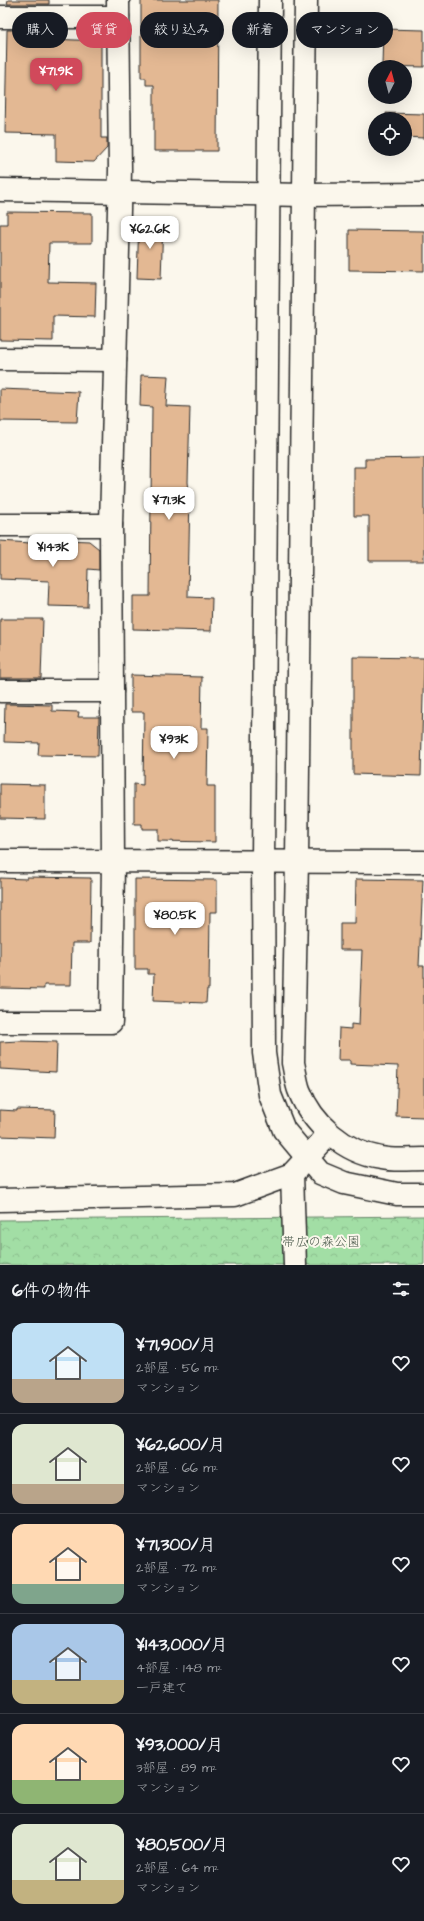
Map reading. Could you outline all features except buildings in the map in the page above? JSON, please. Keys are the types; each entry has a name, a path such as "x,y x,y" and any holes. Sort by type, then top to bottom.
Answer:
{"street":[{"path":"270,0 263,860 264,1053 270,1096 284,1130 320,1173 344,1183 397,1194 424,1194"},
{"path":"306,0 297,861 293,1063 299,1090 313,1116 329,1134 349,1147 381,1158 424,1159"},
{"path":"0,17 118,9 119,193 111,525 113,862 111,1022 0,1022"},
{"path":"0,190 305,195 424,194"},
{"path":"0,359 115,360"},
{"path":"0,525 111,525"},
{"path":"0,691 112,691"},
{"path":"0,861 113,862 263,860 424,862"},
{"path":"0,1200 235,1195 292,1174 329,1134"},
{"path":"292,1174 295,1265"}],"green space":[{"name":"帯広の森公園","path":"424,1216 424,1265 0,1265 0,1220"}]}
